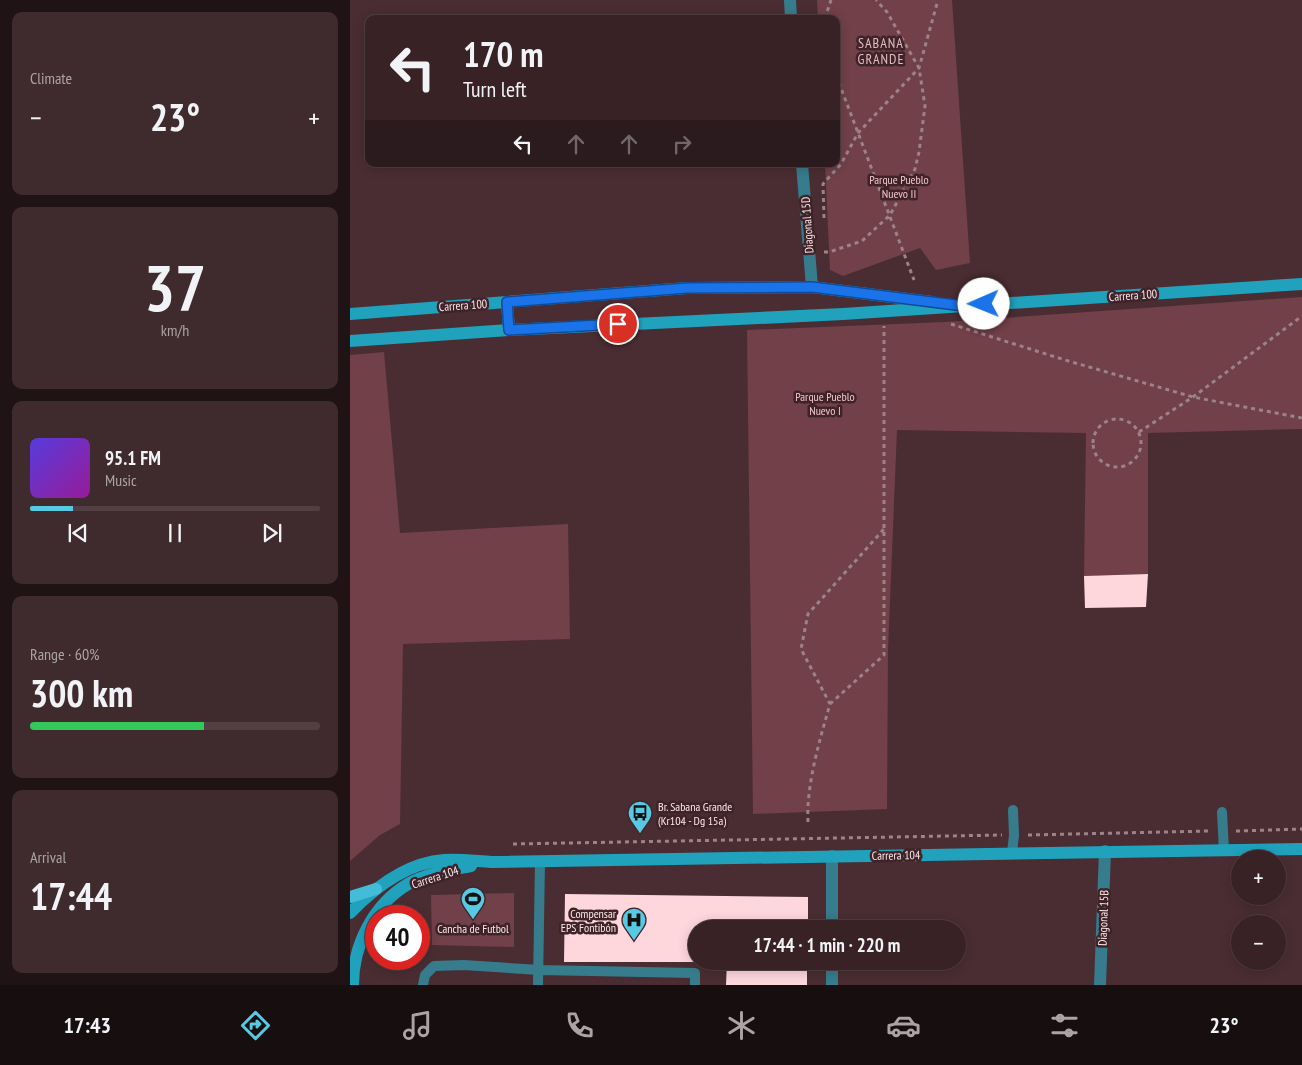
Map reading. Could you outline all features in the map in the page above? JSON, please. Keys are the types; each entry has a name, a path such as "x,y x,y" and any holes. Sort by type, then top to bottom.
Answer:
{"main road":[{"path":"350,897 376,890"}],"street":[{"path":"790,0 791,15"},
{"name":"Diagonal 15D","path":"802,167 812,287"},
{"name":"Carrera 100","path":"350,341 509,330 964,306 1302,284"},
{"name":"Carrera 100","path":"350,314 687,288 812,287 964,306"},
{"path":"507,302 509,330"},
{"name":"Carrera 104","path":"350,913 398,874 428,862 445,860 491,862 1302,849"},
{"name":"Diagonal 15B","path":"1100,985 1105,852"},
{"path":"832,856 832,920"},
{"name":"Carrera 104","path":"354,985 355,958 361,940 373,918 393,896 408,884 421,878 491,862"},
{"path":"832,970 832,985"}],"lane":[{"path":"1012,853 1014,835 1013,810"},
{"path":"1222,812 1224,850"},
{"path":"538,985 540,861"},
{"path":"423,985 425,975 434,966 464,965 539,970 695,973 695,985"}],"path":[{"path":"828,15 831,0"},
{"path":"824,242 824,252 829,252 862,241 890,216 915,169 919,152 925,106 919,68 887,12 876,0"},
{"path":"840,165 858,133 919,68 938,0"},
{"path":"840,86 914,280"},
{"path":"824,223 823,184 838,167"},
{"path":"808,822 816,752 830,704 884,655 885,310"},
{"path":"1139,432 1194,397 1302,316"},
{"path":"945,322 1065,360 1194,397 1302,418"},
{"path":"1119,419 1127,421 1139,432 1141,447 1134,460 1127,464 1113,466 1100,459 1095,453 1094,437 1097,429 1103,423 1119,419"},
{"path":"830,704 801,649 808,614 884,529"}],"green space":[{"name":"Parque Pueblo Nuevo II","path":"817,0 952,0 970,263 936,270 920,248 843,276 830,270 825,167 840,167 840,15 818,15"},
{"name":"Parque Pueblo Nuevo I","path":"1302,297 1302,429 1148,433 1148,574 1084,576 1086,433 897,430 888,650 887,809 753,814 747,330 945,322"},
{"path":"384,352 400,533 568,524 570,639 403,644 400,824 380,835 350,861 350,355"},
{"name":"Cancha de Futbol","path":"514,893 514,947 432,945 431,895"}],"building":[{"path":"1148,574 1146,607 1085,608 1084,576"},
{"path":"565,894 808,897 808,920 688,920 688,962 564,962"},
{"path":"727,970 807,970 807,985 726,985"}],"place":[{"name":"Br. Sabana Grande (Kr104 - Dg 15a)","path":"640,834"},
{"name":"Cancha de Futbol","path":"473,920"},
{"name":"Compensar EPS Fontibón","path":"634,941"}],"district":[{"name":"SABANA GRANDE","path":"881,52"}],"route":[{"path":"618,324 509,330 507,302 687,288 812,287 964,306 984,304"}]}
